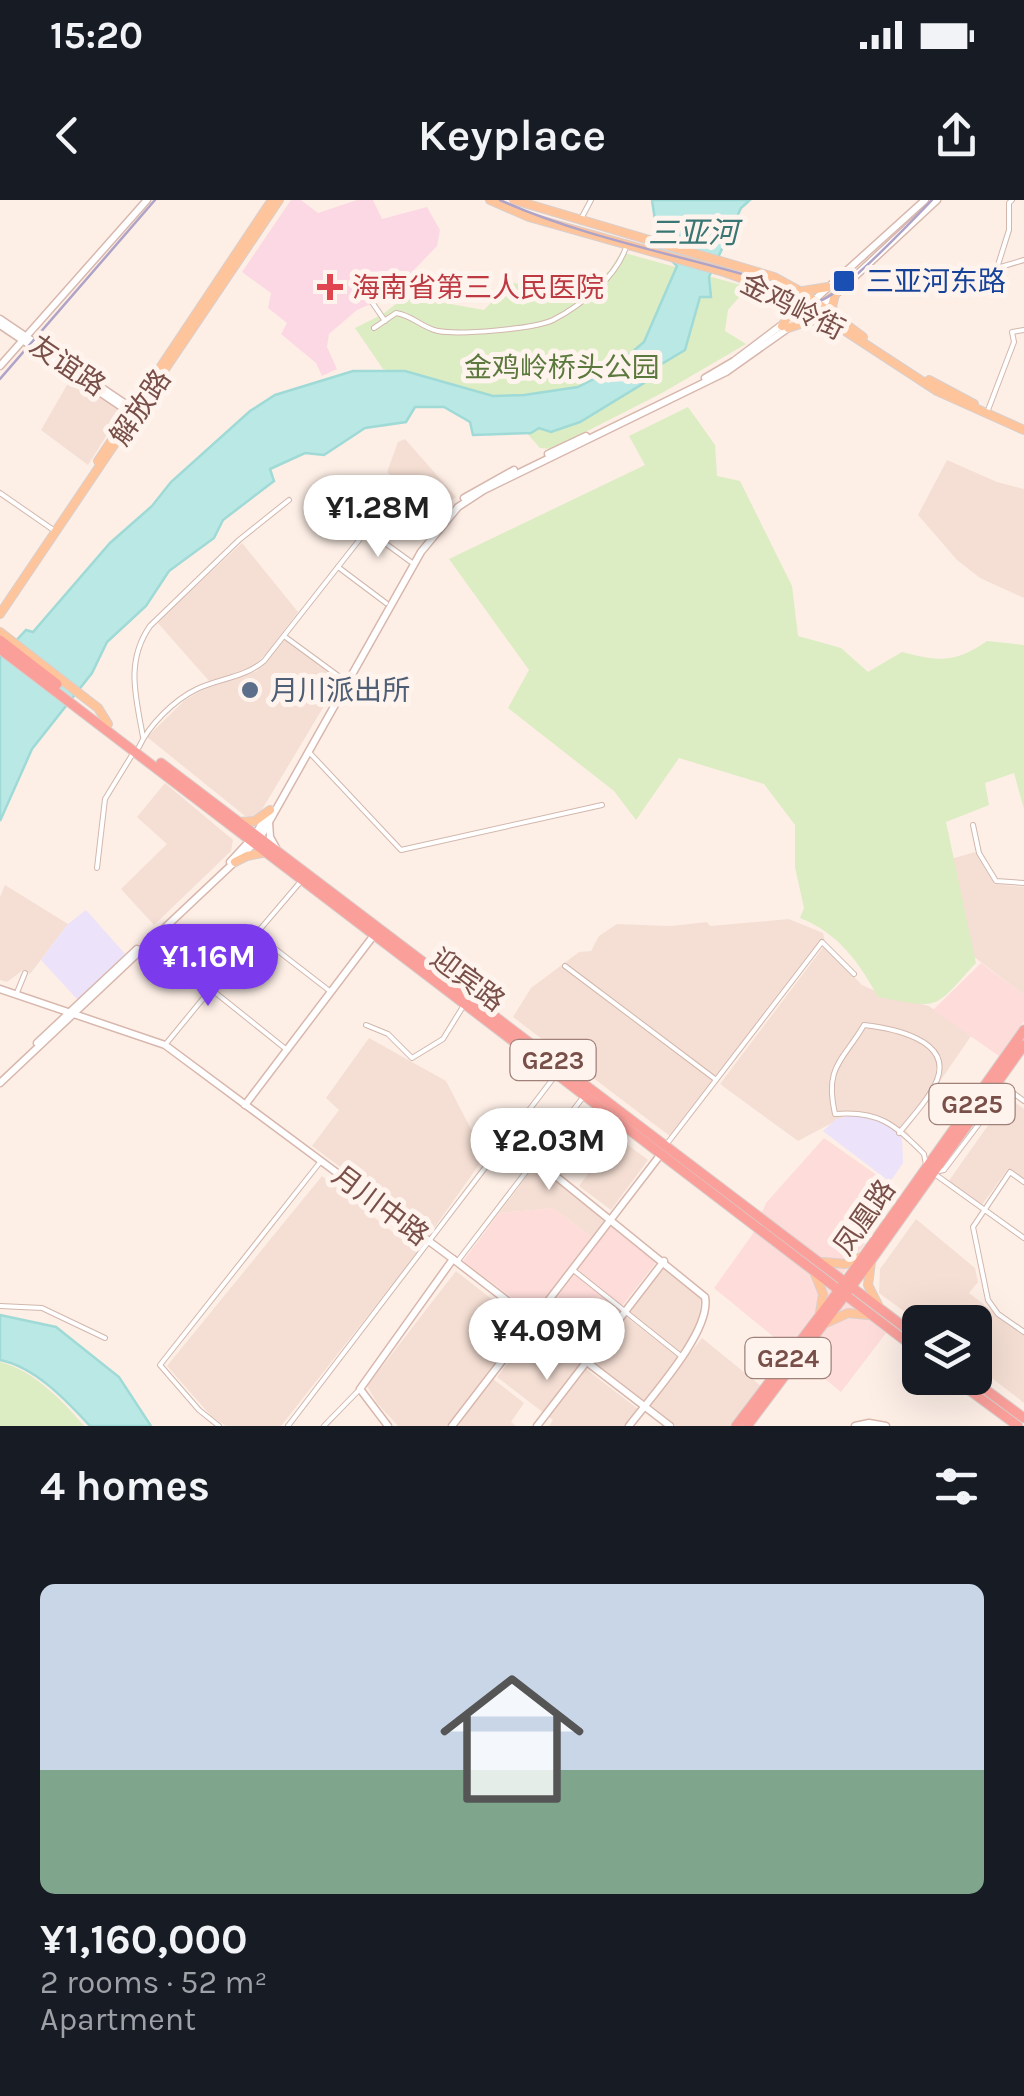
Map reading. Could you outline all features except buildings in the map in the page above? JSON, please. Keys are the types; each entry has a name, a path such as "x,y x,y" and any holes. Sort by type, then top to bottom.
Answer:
{"highway":[{"name":"G223","path":"2,640 88,708"},
{"name":"迎宾路","path":"88,708 846,1288 902,1335"},
{"name":"迎宾路","path":"88,708 139,745"},
{"name":"迎宾路","path":"255,839 302,880 584,1096 663,1149"},
{"name":"凤凰路","path":"736,1426 846,1288 1024,1030"},
{"name":"凤凰路","path":"930,1169 1002,1085 1024,1045"},
{"name":"迎宾路","path":"877,1312 902,1328"},
{"name":"凤凰路","path":"747,1426 820,1321"},
{"path":"992,1394 1024,1418"},
{"path":"976,1395 1018,1426"}],"main road":[{"path":"0,366 147,200"},
{"name":"解放路","path":"0,614 275,200"},
{"name":"金鸡岭街","path":"490,200 528,216 774,277 800,290 814,306 938,392 1024,428"},
{"name":"金鸡岭街","path":"514,200 634,243"},
{"path":"814,306 828,287 925,200"},
{"path":"0,1080 255,839 269,821 421,552 458,507 484,490 726,372 814,306 835,296 937,200"},
{"name":"金鸡岭街","path":"726,268 814,306"},
{"path":"800,290 828,287"},
{"path":"784,295 790,300 792,311 785,327"},
{"path":"255,839 386,603 428,533 454,504 482,486 703,380 785,327 808,321 835,321 835,296"},
{"name":"金鸡岭街","path":"835,321 908,369 1024,428"},
{"name":"友谊路","path":"0,322 133,412"},
{"name":"解放路","path":"0,606 133,412"},
{"path":"233,861 237,825 255,821 270,810"},
{"path":"269,821 270,837 280,853"},
{"path":"71,1014 233,861 267,852"},
{"path":"245,1104 374,935"},
{"name":"月川中路","path":"0,989 165,1045 455,1260 670,1426"},
{"path":"510,1139 703,1292 707,1304 700,1327 628,1426"},
{"path":"452,1426 663,1149"},
{"path":"868,1257 868,1285 877,1312 848,1312 820,1321 823,1294 816,1266 846,1264 868,1257"},
{"path":"388,1426 360,1388 455,1260"},
{"path":"537,1426 664,1261"},
{"path":"855,1426 886,1426"}],"street":[{"path":"579,221 591,200"},
{"path":"1012,200 1008,203 1007,239 998,268 1024,260"},
{"path":"374,328 396,313 441,332 538,325 574,306 615,270 634,243"},
{"path":"363,289 384,321"},
{"path":"988,410 1014,342 1012,332 1024,330"},
{"path":"0,493 52,529"},
{"path":"139,745 132,670 141,638 239,540 289,500"},
{"path":"350,509 366,530 411,562"},
{"path":"97,868 105,800 139,745 167,711 194,691 249,673 264,661 366,530"},
{"path":"338,567 386,603"},
{"path":"284,636 344,680"},
{"path":"308,751 402,850 602,805"},
{"path":"973,825 979,853 996,881 1024,883"},
{"path":"165,1045 302,880"},
{"path":"256,934 331,992"},
{"path":"150,941 287,1050"},
{"path":"663,1149 822,942 854,974"},
{"path":"564,966 716,1079"},
{"path":"16,994 24,973"},
{"path":"366,1025 388,1034 412,1058 443,1039 464,1004"},
{"path":"900,1133 936,1084 940,1071 936,1054 921,1040 890,1028 864,1025 835,1068 831,1097 835,1114 877,1115 924,1154 930,1169 1024,1238"},
{"path":"288,1426 556,1074"},
{"path":"1002,1085 1024,1101"},
{"path":"455,1260 584,1096"},
{"path":"220,1426 199,1410 160,1365 322,1161"},
{"path":"1024,1182 1010,1172 973,1227 988,1300 998,1314 1024,1332"},
{"path":"572,1270 681,1356"},
{"path":"0,1306 42,1308 106,1338"},
{"path":"324,1426 360,1388"}],"shaded area":[{"name":"海南省第三人民医院","path":"291,200 301,200 318,213 357,200 373,200 382,219 427,207 440,230 437,246 389,296 357,310 329,334 327,347 337,369 322,376 316,363 281,334 287,323 268,308 271,293 242,272"},
{"path":"71,378 122,411 88,465 41,430"},
{"path":"405,439 456,497 436,514 387,472 398,442"},
{"path":"947,460 1024,489 1024,598 980,578 957,560 918,515"},
{"path":"242,543 298,612 249,670 209,681 157,622"},
{"path":"285,638 339,681 260,813 245,816 147,737 185,700 204,689 257,671"},
{"path":"165,783 233,840 231,851 154,925 121,889 167,844 137,817"},
{"path":"975,852 994,884 1024,887 1024,995 969,953 951,859"},
{"path":"5,885 68,924 30,974 23,970 7,982 0,980 0,897"},
{"path":"86,910 126,955 78,1000 41,960 68,924"},
{"path":"789,919 823,933 825,942 671,1137 513,1017 531,988 579,952 591,951 599,936 617,924 671,926 707,922 710,926"},
{"path":"824,946 862,985 929,1006 971,1036 906,1131 910,1135 907,1142 876,1116 845,1116 798,1141 720,1084"},
{"path":"981,963 1024,995 1024,1021 999,1056 933,1010"},
{"path":"369,1038 446,1081 485,1156 430,1234 312,1146 339,1110 326,1098"},
{"path":"1008,1097 1024,1109 1024,1179 1008,1169 982,1205 948,1182"},
{"path":"859,1114 876,1116 902,1138 903,1163 890,1182 823,1131 836,1119"},
{"path":"616,1136 648,1160 611,1210 579,1186"},
{"path":"824,1138 895,1188 877,1215 866,1242 831,1290 886,1333 841,1392 714,1288 752,1235 766,1203"},
{"path":"535,1165 606,1220 593,1238 553,1208 499,1213"},
{"path":"322,1176 418,1252 281,1426 226,1426 212,1417 167,1366"},
{"path":"553,1208 593,1238 535,1315 463,1261 499,1213"},
{"path":"916,1219 975,1268 978,1282 969,1293 985,1305 902,1305 902,1310 879,1293 880,1269"},
{"path":"613,1224 658,1260 622,1306 577,1269"},
{"path":"664,1265 701,1296 699,1325 680,1352 628,1310"},
{"path":"456,1271 526,1326 448,1426 398,1426 367,1386"},
{"path":"575,1274 620,1311 585,1356 539,1320"},
{"path":"992,1311 1024,1335 1024,1403 992,1378"},
{"path":"625,1316 678,1357 644,1401 591,1360"},
{"path":"534,1329 638,1409 625,1426 549,1426 553,1420 497,1377"},
{"path":"702,1338 761,1386 730,1426 676,1426 649,1405"},
{"path":"492,1378 524,1403 511,1422 516,1426 458,1426"}],"green space":[{"name":"金鸡岭桥头公园","path":"621,252 748,287 728,310 725,331 746,344 662,393 552,449 540,448 493,395 383,369 355,328 383,314 406,296 484,310 511,282 573,299 609,271"},
{"path":"688,407 715,445 717,476 740,481 792,586 798,636 841,648 868,672 902,652 947,658 987,641 1024,645 1024,809 1014,773 985,783 989,805 946,822 976,963 935,1002 878,997 846,950 826,932 800,918 804,908 795,867 795,825 764,784 679,758 636,820 614,791 508,708 529,670 449,559 645,465 629,436"},
{"path":"0,1362 36,1379 84,1426 0,1426"}],"water":[{"name":"三亚河","path":"652,200 750,200 741,208 709,277 711,297 700,297 685,350 655,368 644,383 580,422 551,432 539,428 531,433 473,435 470,422 444,407 415,407 406,422 365,428 324,455 305,453 270,469 274,481 223,520 214,538 169,571 146,606 107,642 92,673 32,749 0,821 0,658 26,630 33,632 110,543 152,506 171,482 250,411 275,395 353,371 405,371 493,396 578,387 611,370 644,342 677,266 659,248"},
{"path":"0,1315 56,1327 119,1377 151,1426 90,1426 38,1377 0,1360"}],"tram line":[{"path":"0,379 155,200"},
{"path":"500,200 593,234 756,278 811,302 843,286 932,200"}],"place":[{"name":"三亚河东路","path":"844,281"},
{"name":"海南省第三人民医院","path":"330,287"},
{"name":"月川派出所","path":"250,690"}]}
